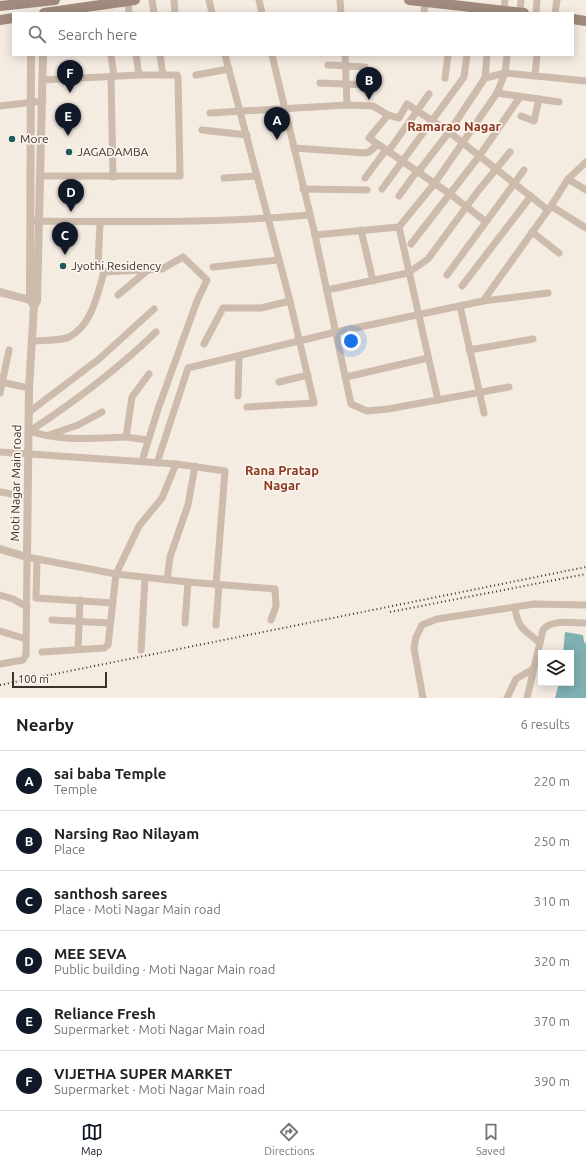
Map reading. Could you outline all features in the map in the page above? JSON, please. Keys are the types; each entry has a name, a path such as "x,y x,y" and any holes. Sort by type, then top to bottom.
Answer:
{"main road":[{"path":"0,6 30,5 55,0"},
{"path":"409,0 491,11 511,12"},
{"path":"44,1 44,12"},
{"path":"59,12 105,9 131,1"},
{"path":"0,20 12,18"},
{"path":"574,19 586,20"}],"street":[{"path":"152,0 154,12"},
{"path":"174,0 175,12"},
{"path":"209,0 212,12"},
{"path":"259,0 262,12"},
{"path":"340,0 342,12"},
{"path":"505,0 511,12 521,0"},
{"path":"536,12 537,0"},
{"path":"555,12 557,0"},
{"path":"129,12 131,1"},
{"path":"424,12 425,2"},
{"name":"Moti Nagar Main road","path":"0,664 23,660 26,655 28,455 30,431 29,388 33,303 31,221 32,56"},
{"name":"Moti Nagar Main road","path":"33,303 40,221 43,56"},
{"path":"111,56 113,177"},
{"path":"136,56 139,75"},
{"path":"160,56 163,75"},
{"path":"225,56 290,301 314,404 247,407"},
{"path":"272,56 315,235 352,404 367,410 388,409 509,386"},
{"path":"345,56 347,84 346,105"},
{"path":"445,78 448,56"},
{"path":"382,189 403,163 464,77 467,56"},
{"path":"399,196 449,132 486,78 487,56"},
{"path":"315,235 399,227 434,184 497,93 505,74 507,56"},
{"path":"535,76 537,56"},
{"path":"328,65 365,67"},
{"path":"196,75 228,68"},
{"path":"41,176 180,176 178,78 174,74 43,80"},
{"path":"486,78 505,74 586,81"},
{"path":"320,83 369,85"},
{"path":"497,93 559,102"},
{"path":"365,178 429,94"},
{"path":"411,244 480,155 520,97"},
{"path":"520,116 534,121 539,99"},
{"path":"0,106 42,101"},
{"path":"210,113 240,110 346,105 373,106 399,118 407,104 449,132 531,196 549,208 586,228"},
{"path":"388,114 368,138 450,194 485,221"},
{"path":"202,130 247,135"},
{"path":"294,148 365,153 369,152 377,145"},
{"path":"327,290 408,273 428,259 510,152"},
{"path":"483,301 568,179 586,162"},
{"path":"447,274 524,170"},
{"path":"224,178 257,176"},
{"path":"568,179 586,190"},
{"path":"303,189 367,190"},
{"path":"462,286 531,196"},
{"path":"31,221 100,223 268,219 310,215"},
{"path":"100,223 98,266 104,272 162,269 183,257 206,280 147,440 142,461"},
{"path":"399,227 408,273 438,400"},
{"path":"361,230 373,281"},
{"path":"532,232 559,253"},
{"path":"213,267 278,260"},
{"path":"118,295 148,270"},
{"path":"32,341 69,337 87,321 97,298 104,272"},
{"path":"0,292 33,303"},
{"path":"157,463 188,368 336,332 483,301 548,292"},
{"path":"204,344 223,308 261,308 290,301"},
{"path":"460,306 484,413"},
{"path":"29,412 99,359 154,309"},
{"path":"30,431 64,408 140,347 156,332"},
{"path":"469,350 533,339"},
{"path":"0,393 1,382 9,350"},
{"path":"238,396 239,356"},
{"path":"346,377 428,358"},
{"path":"126,437 132,397 149,374"},
{"path":"279,382 308,375"},
{"path":"1,382 29,388"},
{"path":"45,436 78,425 102,412"},
{"path":"30,431 45,436 126,437 147,440"},
{"path":"0,452 28,455 142,461 194,466 225,471 216,625"},
{"path":"42,652 106,647 116,574 139,526 162,498 176,464"},
{"path":"167,580 170,558 188,506 194,466"},
{"path":"0,492 28,497"},
{"path":"0,549 27,557 116,574 218,585 275,589 276,606 271,620"},
{"path":"37,559 36,598 113,603"},
{"path":"141,650 145,578"},
{"path":"185,623 188,582"},
{"path":"0,595 13,599 27,608"},
{"path":"78,649 80,600"},
{"path":"423,698 414,648 416,637 422,625 437,619 534,604 586,605"},
{"path":"515,608 517,622 540,643"},
{"path":"52,620 110,623"},
{"path":"527,698 543,630 548,624 586,623"},
{"path":"0,631 26,639"},
{"path":"507,698 516,679 534,669"}],"water":[{"path":"565,632 583,635 584,642 586,644 586,698 555,698 558,686 574,686 574,650 563,650"}],"railway":[{"path":"0,685 586,567"},
{"path":"390,612 586,574"}],"place":[{"name":"VIJETHA SUPER MARKET","path":"70,93"},
{"name":"Narsing Rao Nilayam","path":"369,100"},
{"name":"Reliance Fresh","path":"68,136"},
{"name":"More","path":"12,139"},
{"name":"sai baba Temple","path":"277,140"},
{"name":"JAGADAMBA","path":"69,152"},
{"name":"MEE SEVA","path":"71,212"},
{"name":"santhosh sarees","path":"65,255"},
{"name":"Jyothi Residency","path":"63,266"}],"district":[{"name":"Ramarao Nagar","path":"454,126"},
{"name":"Rana Pratap Nagar","path":"282,478"}]}
